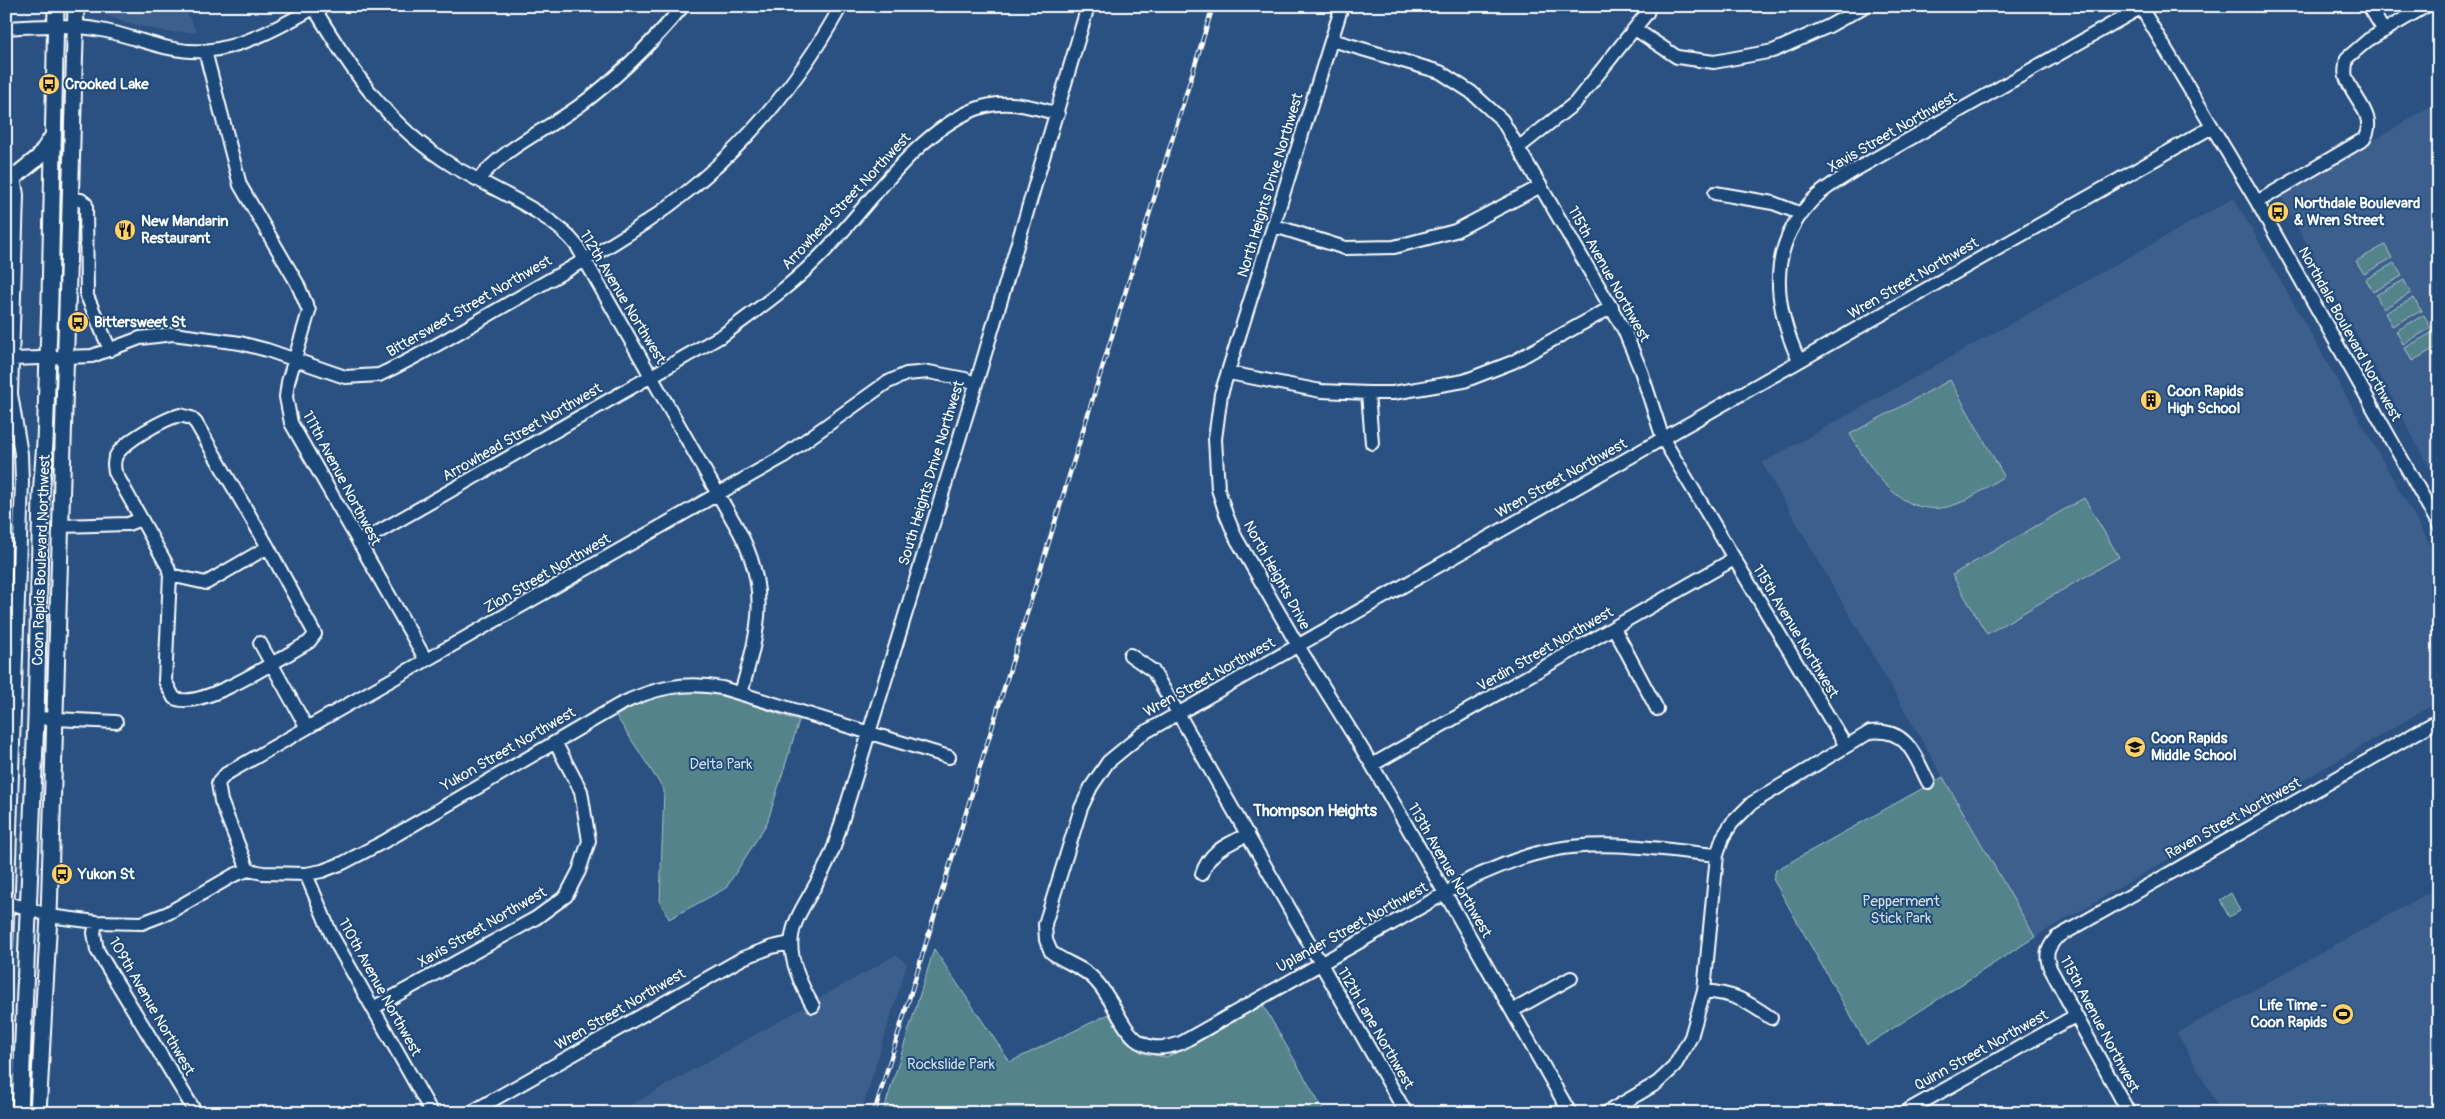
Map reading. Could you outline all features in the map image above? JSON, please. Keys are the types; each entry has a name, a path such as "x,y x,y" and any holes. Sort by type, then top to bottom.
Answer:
{"main road":[{"name":"Coon Rapids Boulevard Northwest","path":"20,1113 36,718 41,496 45,442 56,6"},
{"name":"Coon Rapids Boulevard Northwest","path":"38,1113 49,916 76,6"},
{"path":"9,175 39,157 53,134"}],"street":[{"path":"478,180 489,167 512,147 568,114 608,84 647,48 683,6"},
{"name":"Bittersweet Street Northwest","path":"13,359 92,356 140,338 173,334 240,343 345,377 356,378 379,375 585,259 670,206 733,150 784,94 816,48 841,6"},
{"name":"South Heights Drive Northwest","path":"790,943 795,921 824,870 834,848 1058,114 1088,6"},
{"name":"North Heights Drive Northwest","path":"1229,373 1342,6"},
{"path":"1518,148 1575,103 1635,29 1647,13 1649,6"},
{"path":"1635,29 1677,57 1714,62 1773,51 1829,26 1865,6"},
{"path":"2370,6 2384,30"},
{"path":"2257,202 2364,139 2369,131 2369,120 2346,78 2345,67 2347,58 2355,49 2426,6"},
{"path":"6,28 55,26 105,30 166,47 204,51 233,45 257,37 316,7"},
{"name":"112th Avenue Northwest","path":"316,7 349,66 382,108 404,130 452,165 560,228 574,241 746,544 758,589 758,627 741,693"},
{"name":"Northdale Boulevard Northwest","path":"2140,7 2257,202 2439,525"},
{"name":"Xavis Street Northwest","path":"1799,361 1782,318 1778,272 1785,244 1802,214 1819,194 1855,170 2140,7"},
{"name":"115th Avenue Northwest","path":"1332,40 1440,72 1471,92 1502,120 1612,307 1634,352 1663,439 1846,746"},
{"name":"111th Avenue Northwest","path":"204,51 240,184 297,283 309,311 294,359 286,397 291,423 426,660"},
{"name":"Arrowhead Street Northwest","path":"359,543 724,335 780,293 815,261 854,221 909,155 928,138 950,124 976,109 1002,102 1058,114"},
{"name":"Wren Street Northwest","path":"1051,952 1046,940 1045,924 1072,834 1091,787 1108,762 1142,734 2212,127"},
{"path":"6,947 8,801 22,482 21,454 11,394 17,195 9,175"},
{"path":"1275,226 1346,248 1394,247 1454,231 1541,186"},
{"path":"1715,193 1773,203 1802,214"},
{"path":"70,199 81,200 86,204 87,296 110,350"},
{"path":"1229,373 1321,391 1393,394 1464,381 1513,362 1612,307"},
{"name":"Zion Street Northwest","path":"248,870 221,801 218,782 226,774 781,458 867,394 906,374 944,373 976,384"},
{"name":"North Heights Drive","path":"1229,373 1221,394 1215,439 1218,489 1236,538 1298,646"},
{"path":"1368,392 1372,443"},
{"path":"186,415 196,423 268,546 315,634 309,642 213,695 185,701 174,698 165,681 170,575 166,560 141,519 115,472 115,458 119,452 138,437 173,417 186,415"},
{"path":"61,526 128,524 141,519"},
{"path":"170,575 206,583 268,546"},
{"name":"Verdin Street Northwest","path":"1372,765 1734,559"},
{"path":"1614,628 1657,709"},
{"path":"260,643 307,728"},
{"name":"113th Avenue Northwest","path":"1298,646 1372,765 1570,1113"},
{"name":"112th Lane Northwest","path":"1130,655 1153,671 1406,1113"},
{"name":"Yukon Street Northwest","path":"248,870 263,873 306,874 343,863 619,705 652,690 691,684 741,693 949,757"},
{"path":"36,718 116,722"},
{"name":"Raven Street Northwest","path":"2047,950 2056,938 2118,901 2439,720"},
{"path":"1606,1113 1657,1083 1674,1067 1691,1036 1704,991 1717,855 1723,837 1732,823 1752,803 1870,732 1882,731 1894,734 1904,740 1928,782"},
{"name":"Xavis Street Northwest","path":"373,1008 536,918 566,896 579,871 588,841 581,791 555,742"},
{"path":"1202,874 1206,861 1216,852 1248,834"},
{"name":"Uplander Street Northwest","path":"1051,952 1083,969 1096,980 1132,1037 1148,1046 1168,1048 1472,878 1510,862 1551,850 1584,845 1613,845 1717,855"},
{"path":"96,922 130,924 153,920 234,875 248,870"},
{"name":"110th Avenue Northwest","path":"306,874 324,921 432,1113"},
{"name":"109th Avenue Northwest","path":"7,904 28,908 49,916 96,922 94,933 97,950 196,1113"},
{"path":"790,943 795,973 813,1006"},
{"name":"Wren Street Northwest","path":"470,1113 723,969 765,949 790,943"},
{"name":"115th Avenue Northwest","path":"2047,950 2047,960 2050,968 2129,1113"},
{"path":"1512,1011 1571,978"},
{"path":"1704,991 1727,993 1740,998 1771,1018"},
{"name":"Quinn Street Northwest","path":"1904,1113 2075,1016"}],"shaded area":[{"path":"95,6 183,6 197,32 168,32 132,24 95,12"},
{"path":"2439,101 2439,484 2281,197"},
{"path":"2234,198 2439,560 2439,701 2035,937 1762,463"},
{"path":"2439,887 2439,1113 2222,1113 2177,1033"},
{"path":"896,955 907,964 861,1113 617,1113"}],"green space":[{"path":"2385,245 2392,258 2364,274 2356,261"},
{"path":"2394,263 2402,276 2373,292 2366,279"},
{"path":"2404,280 2411,293 2383,309 2376,295"},
{"path":"2414,298 2421,311 2392,326 2385,313"},
{"path":"2424,315 2431,328 2403,344 2396,331"},
{"path":"2433,332 2439,346 2412,361 2405,348"},
{"path":"1950,380 2004,476 1958,504 1933,508 1917,506 1903,499 1890,489 1878,476 1850,434"},
{"path":"2084,498 2119,557 1987,634 1952,575"},
{"name":"Delta Park","path":"676,692 707,693 723,696 799,721 767,823 726,888 669,919 660,901 664,790 616,716 651,697"},
{"name":"Pepperment Stick Park","path":"1943,777 2035,937 1867,1045 1773,879 1776,870"},
{"path":"2231,893 2240,911 2229,917 2220,900"},
{"name":"Rockslide Park","path":"934,949 1010,1062 1109,1014 1125,1040 1142,1053 1166,1057 1190,1047 1263,1005 1325,1113 883,1113"}],"railway":[{"path":"874,1113 1213,6"}],"place":[{"name":"Crooked Lake","path":"49,84"},
{"name":"Northdale Boulevard & Wren Street","path":"2278,212"},
{"name":"New Mandarin Restaurant","path":"125,230"},
{"name":"Bittersweet St","path":"78,322"},
{"name":"Coon Rapids High School","path":"2151,400"},
{"name":"Coon Rapids Middle School","path":"2135,747"},
{"name":"Yukon St","path":"62,874"},
{"name":"Life Time - Coon Rapids","path":"2343,1014"}],"district":[{"name":"Thompson Heights","path":"1315,810"}]}
